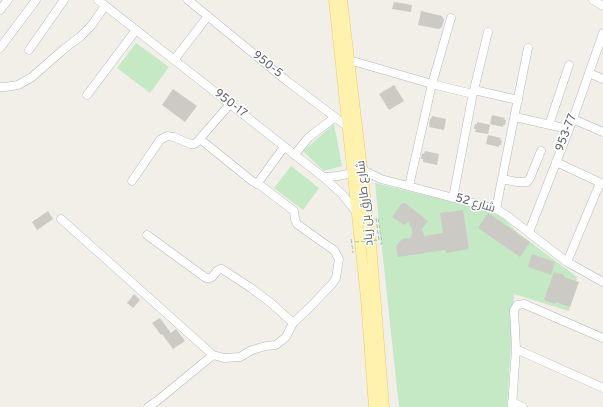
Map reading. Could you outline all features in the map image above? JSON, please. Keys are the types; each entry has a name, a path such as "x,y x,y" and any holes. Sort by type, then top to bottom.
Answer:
{"main road":[{"name":"شارع طارق بن زياد","path":"334,0 348,127 358,172 371,245 384,407"},
{"name":"شارع طارق بن زياد","path":"342,0 349,60 358,172 358,214 374,407"}],"street":[{"path":"0,48 36,0"},
{"path":"29,50 64,0"},
{"name":"950-17","path":"98,0 108,5 136,30 323,177 342,194 358,214"},
{"name":"950-5","path":"188,0 287,81 334,118 348,127"},
{"path":"593,0 603,6"},
{"path":"0,10 6,1"},
{"path":"0,87 18,85 32,77 81,36 108,5"},
{"path":"174,60 208,16"},
{"path":"409,186 432,84 451,18"},
{"path":"87,95 136,30"},
{"path":"453,198 473,92 488,32"},
{"name":"953-77","path":"529,232 573,119 603,33"},
{"path":"496,209 528,48"},
{"path":"349,60 432,84 518,100"},
{"path":"549,125 569,65"},
{"path":"589,73 603,79"},
{"path":"132,181 160,140 167,136 194,144 230,104"},
{"path":"515,117 568,129"},
{"path":"294,155 309,137 334,118"},
{"path":"573,119 603,132"},
{"path":"61,219 213,355 224,358 240,357 252,350 276,344 286,337 293,322 332,284 336,278 339,259 334,250 297,224 294,211 252,181 200,139"},
{"path":"257,184 284,147"},
{"path":"502,179 526,182 530,178 541,151"},
{"path":"556,162 602,183 567,262"},
{"path":"323,177 358,172"},
{"name":"شارع 52","path":"358,172 367,172 382,179 496,209 506,214 567,262 603,282"},
{"path":"147,235 206,278 212,277 216,271 222,269 271,303 293,322"},
{"path":"523,407 512,405 516,349 514,310 517,305 524,304 603,338"},
{"path":"516,349 603,388"},
{"path":"148,407 213,355"}],"path":[{"path":"355,242 379,240 376,219 378,218 382,240"}],"green space":[{"path":"136,43 169,67 150,93 117,68"},
{"path":"334,124 342,166 324,171 303,151"},
{"path":"291,166 319,188 303,210 274,188"},
{"path":"375,183 498,213 518,233 577,277 569,311 514,294 507,407 399,407"}],"building":[{"path":"394,2 412,5 411,12 392,9"},
{"path":"421,11 442,16 444,20 442,27 439,29 418,25"},
{"path":"394,85 404,101 389,110 379,94"},
{"path":"173,89 197,106 185,122 162,105"},
{"path":"492,115 505,118 505,125 503,125 503,127 490,124"},
{"path":"432,116 446,119 444,130 429,127"},
{"path":"477,122 490,125 488,134 475,132 475,124 477,124"},
{"path":"488,135 501,138 501,145 499,145 499,147 486,144"},
{"path":"425,151 439,154 437,165 423,162 423,159 421,159 422,153 424,154"},
{"path":"402,203 405,203 428,221 422,229 424,236 443,233 440,213 463,210 469,249 446,253 445,250 398,257 396,246 402,239 411,238 412,234 412,229 408,221 405,225 392,217"},
{"path":"48,211 53,219 37,230 32,222"},
{"path":"488,213 530,242 520,257 478,228"},
{"path":"532,254 555,262 551,275 528,267"},
{"path":"554,272 579,282 570,307 544,300"},
{"path":"134,294 140,300 133,308 127,303"},
{"path":"160,318 171,333 176,329 185,341 173,349 152,323"}]}
